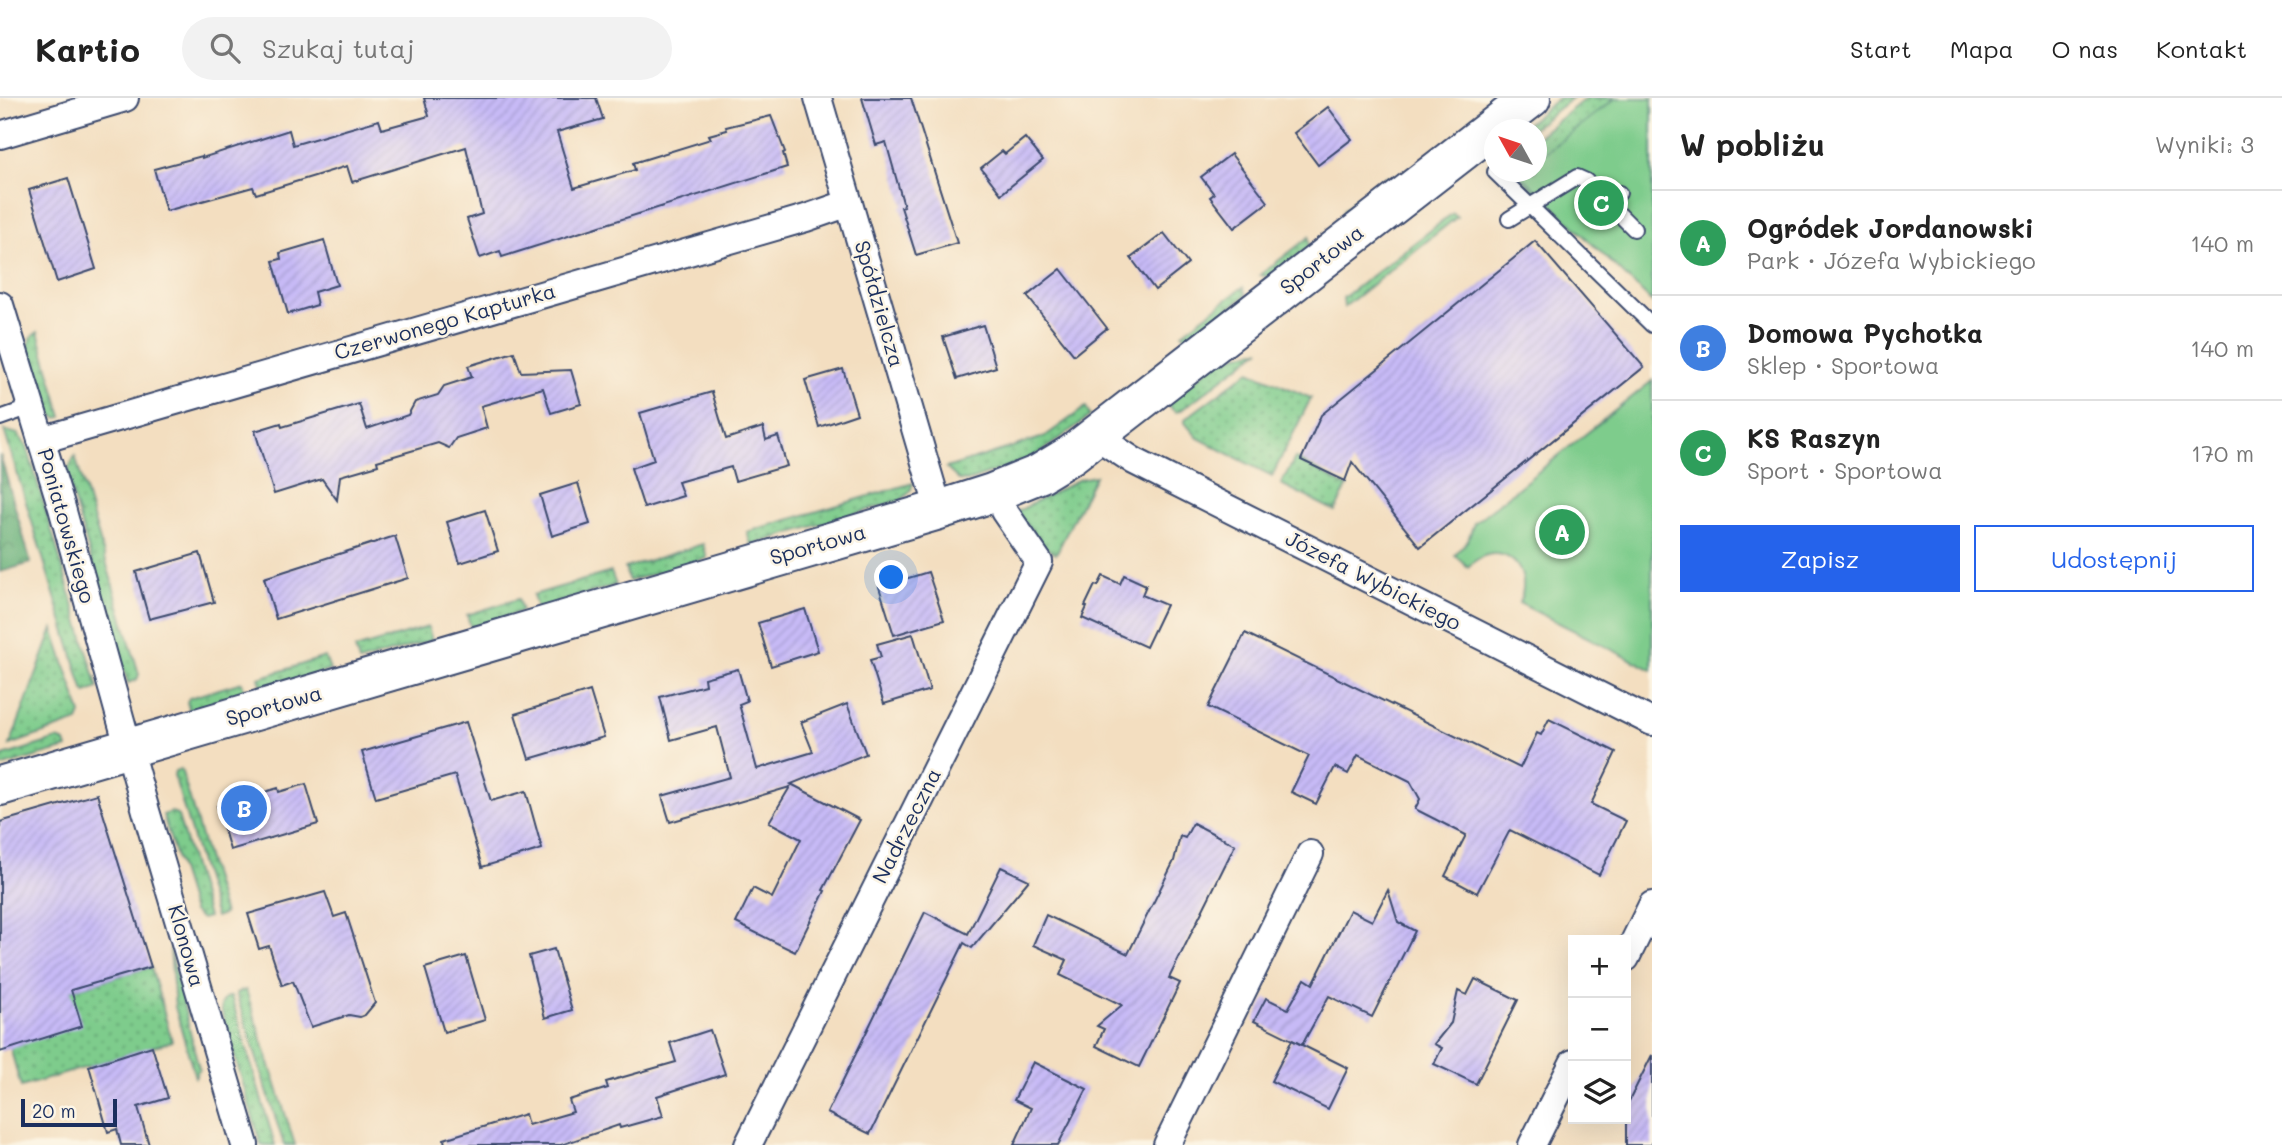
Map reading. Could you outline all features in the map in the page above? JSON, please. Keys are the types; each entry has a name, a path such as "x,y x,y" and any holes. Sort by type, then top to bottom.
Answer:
{"street":[{"path":"0,135 125,98"},
{"name":"Spółdzielcza","path":"818,98 939,510"},
{"name":"Sportowa","path":"1516,119 1531,98"},
{"name":"Sportowa","path":"0,786 939,510 1040,474 1484,162"},
{"name":"Czerwonego Kapturka","path":"41,440 806,218 849,203"},
{"name":"Poniatowskiego","path":"0,306 128,747"},
{"name":"Józefa Wybickiego","path":"1096,436 1134,461 1652,722"},
{"name":"Nadrzeczna","path":"748,1145 1039,562 1004,511"},
{"name":"Klonowa","path":"128,747 245,1145"},
{"path":"1167,1145 1310,854"},
{"path":"1631,948 1652,905"},
{"path":"1532,1145 1568,1073"}],"lane":[{"path":"1509,219 1577,177 1586,181 1634,229"},
{"path":"1506,182 1652,325"},
{"path":"1607,203 1619,193"},
{"path":"0,418 31,407"}],"green space":[{"path":"1559,98 1572,98 1545,119 1533,119"},
{"path":"1586,98 1652,98 1547,178 1547,129"},
{"path":"1616,98 1652,98 1652,302 1528,182 1547,182 1547,151"},
{"path":"1387,176 1392,183 1348,216 1343,210"},
{"path":"1524,182 1542,182 1534,188 1538,196"},
{"path":"1453,213 1457,217 1344,307 1343,298"},
{"path":"1309,237 1309,247 1269,277 1260,275"},
{"path":"1243,287 1246,295 1189,340 1182,333"},
{"path":"38,332 62,417 57,418 50,413 28,347 31,337"},
{"path":"1261,349 1180,411 1175,412 1166,403 1220,360"},
{"path":"1249,371 1311,398 1272,476 1198,438 1185,423 1185,419"},
{"path":"1652,381 1652,670 1519,603 1523,589 1522,577 1511,559 1491,554 1479,558 1468,567 1455,555 1468,540 1474,523"},
{"path":"1086,407 1090,416 1040,453 1026,460 968,481 959,480 946,468 1044,437"},
{"path":"4,430 18,434 27,447 98,688 86,693 83,689"},
{"path":"0,455 31,563 0,572"},
{"path":"75,456 139,674 137,680 128,683 67,477"},
{"path":"1295,458 1347,487 1335,511 1281,484"},
{"path":"1095,476 1056,554 1044,546 1016,512 1080,479"},
{"path":"913,483 910,492 901,500 751,545 747,532"},
{"path":"703,544 707,558 629,581 625,568"},
{"path":"611,572 616,585 537,609 533,595"},
{"path":"518,599 522,611 471,628 467,615"},
{"path":"428,627 432,640 359,662 355,649"},
{"path":"53,629 81,714 78,721 10,745"},
{"path":"325,657 330,670 263,691 259,678"},
{"path":"242,682 247,698 190,712 187,702 189,698"},
{"path":"57,739 65,742 67,748 0,767 0,757"},
{"path":"181,769 224,914 216,917 174,775 175,771"},
{"path":"172,812 178,816 208,917 201,919 193,912 163,815"},
{"path":"170,949 199,1069 195,1077 175,1007"},
{"path":"151,967 172,1041 21,1087 0,1010"},
{"path":"246,990 295,1145 284,1145 236,993"},
{"path":"231,996 275,1145 261,1145 222,1012 221,1006 225,998"}],"building":[{"path":"424,98 596,98 603,119 557,132 574,188 635,170 633,163 711,139 709,135 727,130 726,127 771,116 785,152 783,153 787,167 502,257 500,251 480,258 467,219 482,214 466,147 352,182 347,166 256,194 253,187 166,211 154,169 202,158 289,130 293,145 379,120 382,129 429,116"},
{"path":"862,98 911,98 957,243 916,255 901,207 904,206 886,142 876,145"},
{"path":"1328,107 1352,139 1318,165 1294,133"},
{"path":"1025,138 1043,160 1001,194 981,168 1002,151 1005,154"},
{"path":"1231,154 1268,202 1234,228 1210,197 1214,194 1201,177"},
{"path":"68,178 96,269 57,282 29,190"},
{"path":"1164,233 1188,264 1155,290 1131,258"},
{"path":"324,240 337,285 314,292 317,305 288,314 273,261 281,259 280,253"},
{"path":"1535,241 1644,367 1420,547 1352,462 1345,481 1301,460 1321,415"},
{"path":"1061,269 1107,328 1074,355 1027,296"},
{"path":"983,325 996,367 957,379 943,337"},
{"path":"514,352 521,372 571,370 581,404 551,413 543,388 481,406 487,428 456,438 449,448 438,443 377,461 378,465 340,476 337,500 322,479 274,494 255,431 281,423 282,427 359,404 367,429 408,415 415,402 438,395 444,386 472,377 468,366"},
{"path":"843,369 857,414 819,427 805,380"},
{"path":"712,392 726,439 763,427 766,440 778,436 787,466 735,481 731,467 678,482 683,496 644,508 631,468 654,460 640,413"},
{"path":"578,483 590,524 552,536 540,495"},
{"path":"485,510 498,551 460,563 447,522"},
{"path":"395,536 408,578 276,619 264,578"},
{"path":"200,553 214,602 149,619 136,572"},
{"path":"928,572 944,620 894,635 879,587"},
{"path":"1124,575 1146,585 1142,595 1166,605 1146,647 1082,618 1095,585 1098,586 1103,576 1120,584"},
{"path":"805,609 818,651 771,666 758,623"},
{"path":"1245,633 1520,768 1537,733 1541,735 1549,719 1616,752 1591,804 1626,821 1599,875 1510,830 1477,893 1445,876 1466,835 1415,809 1420,799 1410,781 1358,755 1348,774 1335,767 1316,804 1291,792 1309,756 1208,707"},
{"path":"913,634 930,690 884,704 870,660 881,657 877,644"},
{"path":"738,669 747,701 739,704 757,769 813,752 801,722 847,704 866,754 791,784 860,820 823,890 825,891 795,952 736,923 753,888 772,898 801,839 769,822 790,787 670,822 662,796 730,777 717,727 671,740 660,697 705,685 704,678"},
{"path":"590,691 604,737 529,759 515,714"},
{"path":"466,722 491,801 526,791 542,849 482,867 455,775 376,798 362,752"},
{"path":"306,784 318,824 230,850 217,806 278,788 279,792"},
{"path":"97,794 151,967 71,990 82,1026 0,1052 0,822"},
{"path":"1193,823 1235,845 1169,978 1180,983 1139,1067 1096,1046 1104,1029 1097,1026 1122,1005 1060,975 1067,960 1033,945 1046,915 1128,954 1174,861 1180,836 1185,838"},
{"path":"1001,867 1029,880 972,948 964,943 870,1134 827,1113 925,912 968,934"},
{"path":"1388,890 1398,922 1415,931 1372,1017 1329,996 1302,1045 1254,1021 1266,998 1288,1009 1305,979 1313,984 1350,910 1372,921"},
{"path":"325,892 334,917 346,913 375,1003 360,1017 349,1015 311,1027 293,981 282,985 269,946 259,949 248,914"},
{"path":"554,949 572,1010 545,1018 529,956"},
{"path":"466,956 485,1020 444,1032 425,968"},
{"path":"1475,979 1518,1000 1476,1084 1434,1064 1442,1048 1434,1044 1451,1023 1458,991 1467,995"},
{"path":"710,1030 725,1074 657,1096 663,1116 620,1128 619,1125 561,1145 445,1145 444,1139 525,1114 528,1125 573,1112 569,1100 608,1088 606,1082 676,1062 670,1043"},
{"path":"1292,1040 1348,1068 1328,1109 1271,1081"},
{"path":"152,1046 168,1098 138,1107 149,1145 121,1145 117,1129 108,1132 89,1066"},
{"path":"1652,1055 1652,1145 1626,1145 1626,1124 1631,1124 1631,1097"},
{"path":"1033,1062 1087,1089 1058,1145 1014,1145 1031,1108 1014,1100"}],"place":[{"name":"KS Raszyn","path":"1601,203"},
{"name":"Ogródek Jordanowski","path":"1562,532"},
{"name":"Domowa Pychotka","path":"244,808"}]}
